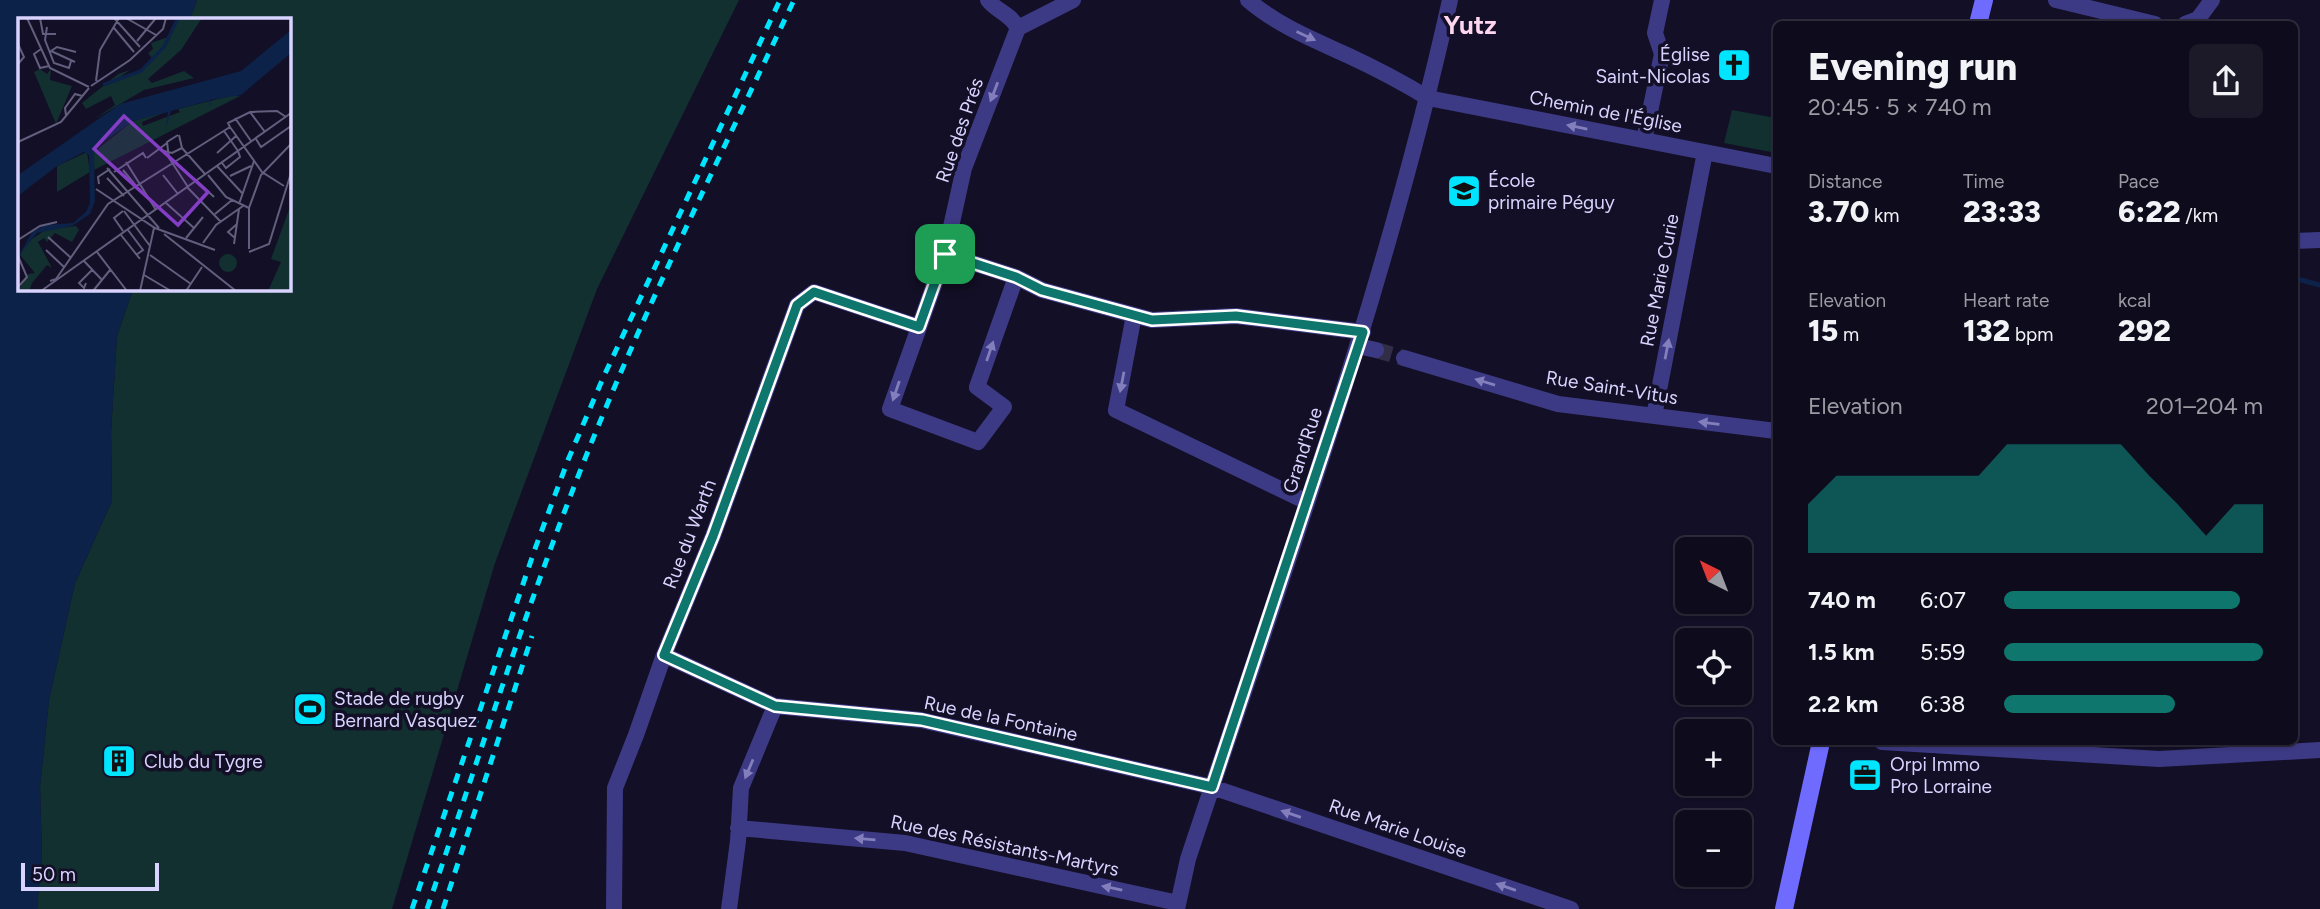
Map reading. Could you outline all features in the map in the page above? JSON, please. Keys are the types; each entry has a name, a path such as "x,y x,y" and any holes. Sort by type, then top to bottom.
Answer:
{"main road":[{"path":"1979,21 1984,0"},
{"path":"1784,909 1820,745"}],"street":[{"path":"988,0 1011,16 1018,28 1073,0"},
{"name":"Chemin de l'Église","path":"1248,0 1289,28 1389,75 1428,98 1773,165"},
{"name":"Grand'Rue","path":"1178,906 1188,859 1360,339 1428,98 1450,0"},
{"path":"1644,140 1662,54 1654,33 1662,0"},
{"path":"2056,0 2143,21"},
{"path":"2193,21 2198,19 2212,0"},
{"name":"Rue des Prés","path":"1016,277 977,387 1004,407 978,442 890,409 945,254 964,168 1018,28"},
{"name":"Rue Marie Curie","path":"1654,416 1705,152"},
{"path":"2298,241 2320,240"},
{"path":"945,254 1016,277 1042,290 1152,320 1236,316 1360,339 1376,350"},
{"name":"Rue du Warth","path":"614,909 615,788 664,655 713,536 797,305 814,292 919,327"},
{"path":"1134,315 1116,410 1307,502"},
{"name":"Rue Saint-Vitus","path":"1404,358 1558,404 1773,431"},
{"name":"Rue de la Fontaine","path":"664,655 775,706 922,720 1212,787"},
{"path":"729,909 741,788 775,706"},
{"path":"1928,745 2159,760 2320,750"},
{"name":"Rue Marie Louise","path":"1212,787 1571,909"},
{"name":"Rue des Résistants-Martyrs","path":"738,828 905,843 1178,906"}],"green space":[{"path":"197,0 739,0 597,289 495,563 392,909 37,909 42,854 40,787 49,700 75,583 112,501 111,432 117,336 133,290 290,290 290,18 190,18"},
{"path":"1732,110 1773,117 1773,152 1724,143"}],"water":[{"path":"0,0 197,0 190,18 18,18 18,290 133,290 117,336 111,432 112,501 75,583 49,700 40,787 42,854 37,909 0,909"}],"waterway":[{"path":"2298,279 2320,285"}],"tunnel":[{"path":"1376,350 1404,358"}],"railway":[{"path":"412,909 568,460 603,378 780,0"},
{"path":"427,909 530,607 597,429 668,267 794,0"},
{"path":"443,909 532,636"}],"place":[{"name":"Église Saint-Nicolas","path":"1734,65"},
{"name":"École primaire Péguy","path":"1464,191"},
{"name":"Stade de rugby Bernard Vasquez","path":"310,709"},
{"name":"Club du Tygre","path":"119,761"},
{"name":"Orpi Immo Pro Lorraine","path":"1865,775"}],"district":[{"name":"Yutz","path":"1470,25"}],"route":[{"path":"945,254 1016,277 1042,290 1152,320 1236,316 1363,332 1212,787 922,720 775,706 664,655 713,536 797,305 814,292 919,327 945,254"}]}
